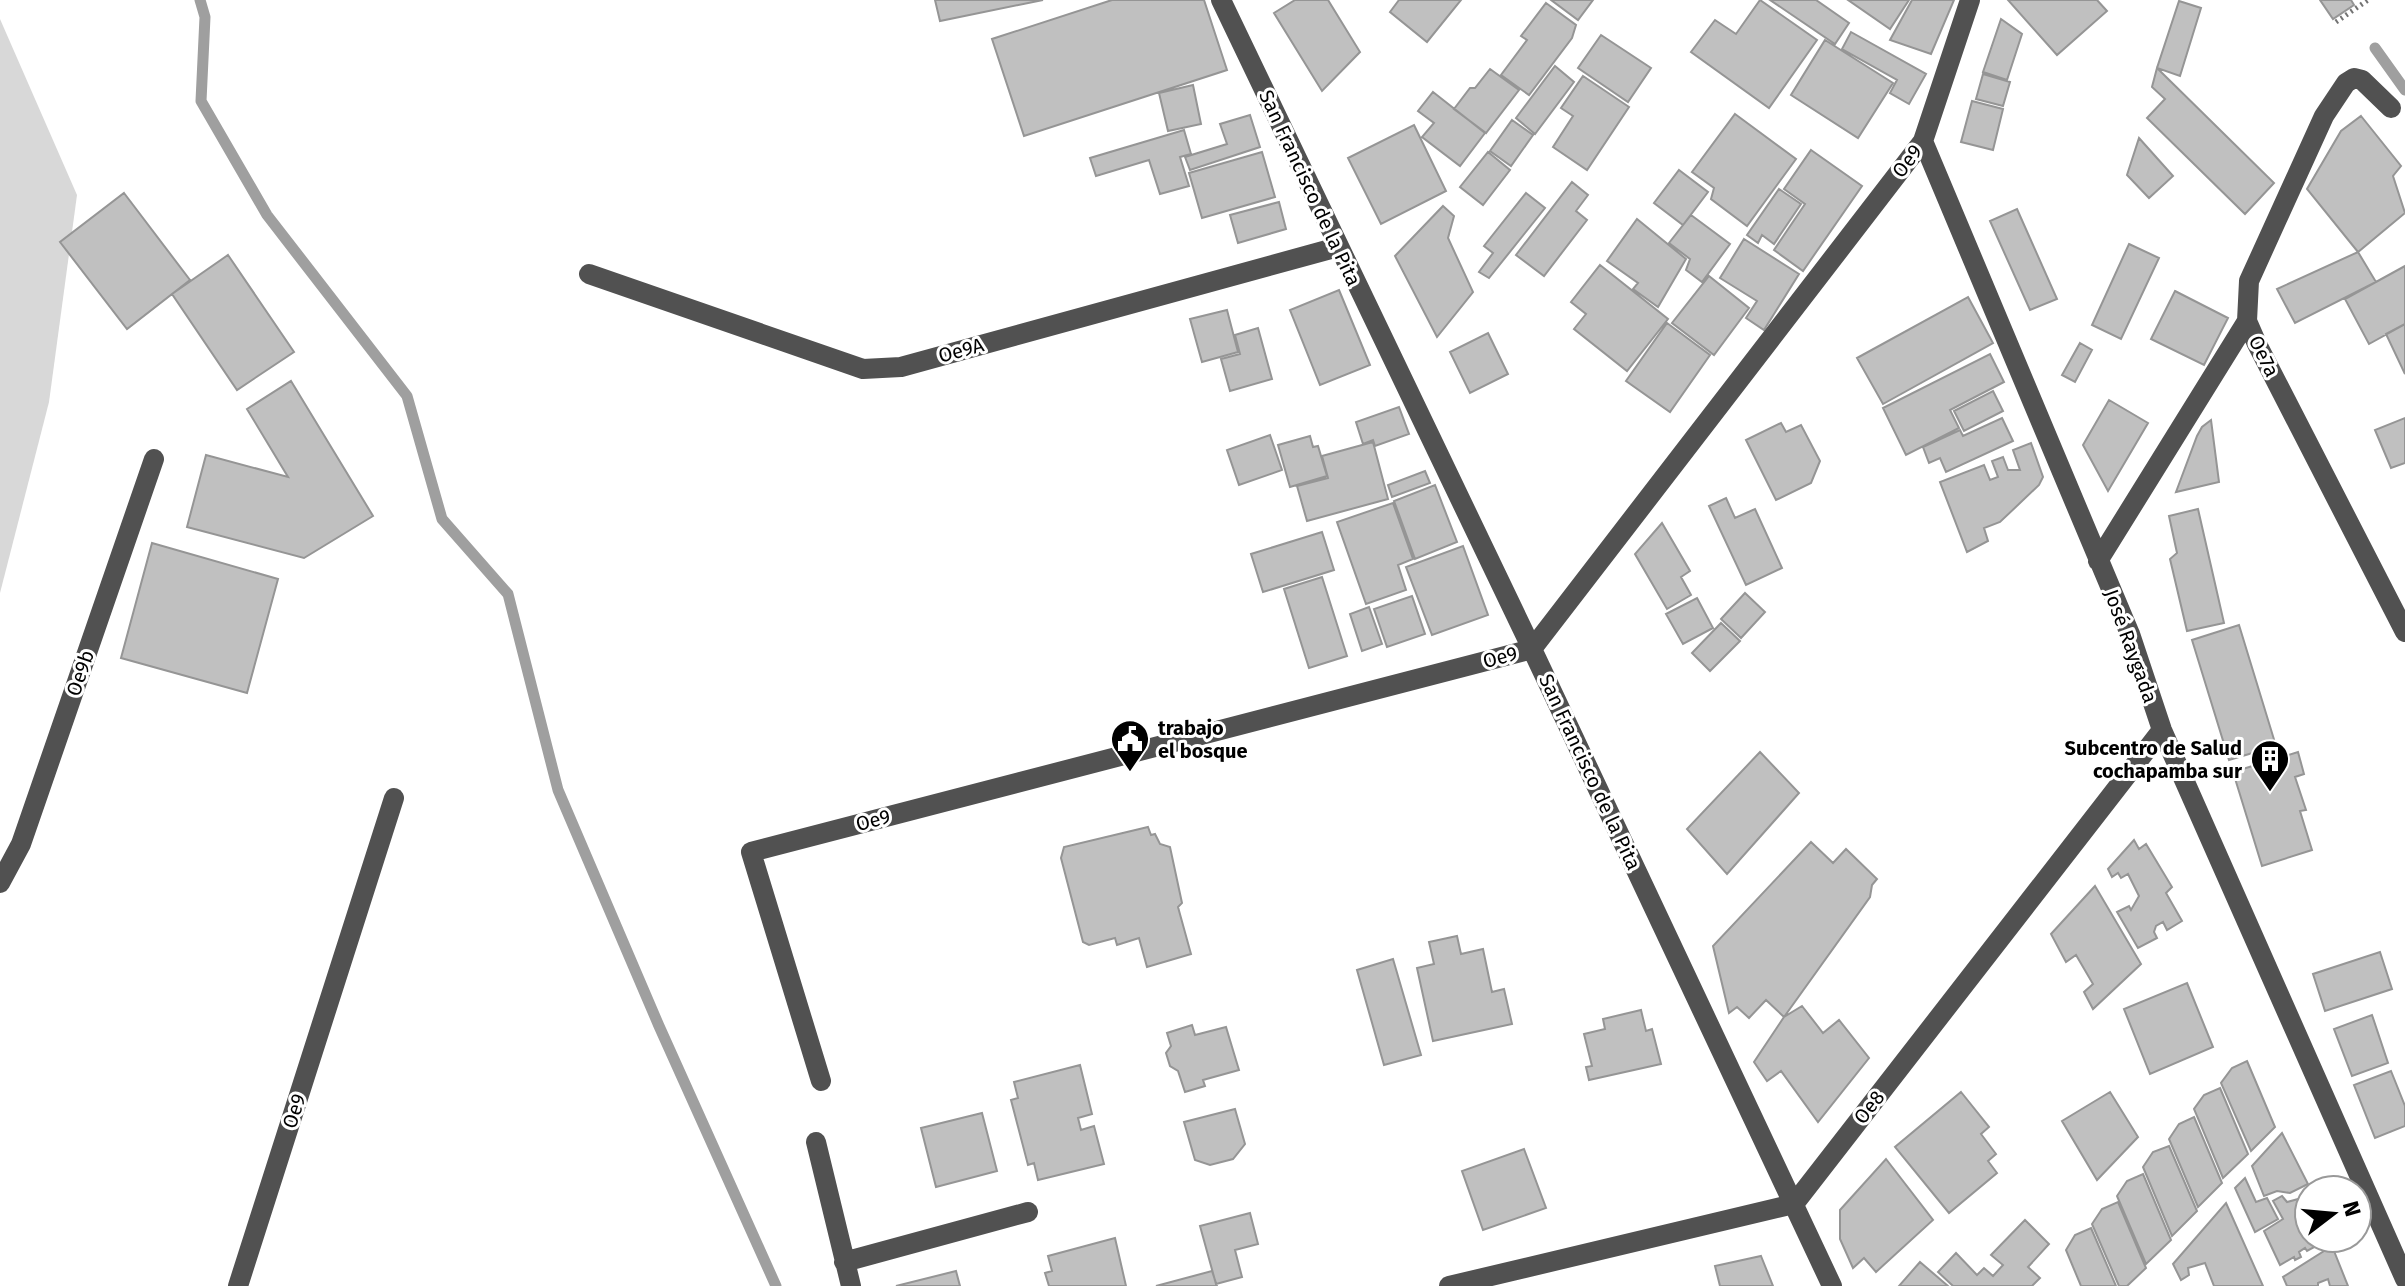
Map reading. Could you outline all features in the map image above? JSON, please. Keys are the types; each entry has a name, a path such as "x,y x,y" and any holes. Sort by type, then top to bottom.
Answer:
{"street":[{"name":"San Francisco de la Pita","path":"1221,0 1832,1286"},
{"name":"Oe9","path":"821,1081 751,852 1532,649 1923,141 1970,0"},
{"name":"Oe7a","path":"2391,108 2362,80 2354,78 2346,83 2324,116 2249,281 2247,321 2405,632"},
{"name":"José Raygada","path":"1923,141 2130,634 2162,730 2405,1279"},
{"name":"Oe9A","path":"589,274 863,369 901,367 1338,247"},
{"path":"2098,561 2247,321"},
{"name":"Oe9b","path":"0,883 21,844 154,459"},
{"name":"Oe8","path":"1794,1204 2162,730"},
{"name":"Oe9","path":"238,1286 394,798"},
{"path":"816,1142 851,1286"},
{"path":"1449,1286 1794,1204"},
{"path":"844,1262 1028,1212"}],"path":[{"path":"2336,22 2368,0"}],"shaded area":[{"path":"0,19 77,195 49,402 0,593"}],"building":[{"path":"935,0 1043,0 940,21"},
{"path":"1112,0 1204,0 1227,70 1024,136 992,39"},
{"path":"1295,0 1328,0 1360,52 1322,91 1274,13"},
{"path":"1399,0 1461,0 1427,42 1390,12"},
{"path":"1551,0 1593,0 1578,20"},
{"path":"1760,0 1817,40 1769,108 1691,52 1715,20 1736,34"},
{"path":"1770,0 1816,0 1849,23 1835,44"},
{"path":"1848,0 1909,0 1890,29"},
{"path":"1912,0 1954,0 1931,54 1890,40"},
{"path":"2008,0 2097,0 2107,11 2057,55"},
{"path":"2320,0 2351,0 2354,5 2333,19"},
{"path":"2179,1 2201,8 2180,76 2157,68"},
{"path":"1546,3 1576,25 1572,38 1529,95 1501,75 1527,40 1521,36"},
{"path":"2001,19 2022,34 2007,80 1983,72"},
{"path":"1851,32 1926,74 1909,104 1890,93 1897,80 1842,49"},
{"path":"1601,35 1651,68 1628,102 1578,68"},
{"path":"1825,40 1893,83 1858,138 1791,95"},
{"path":"1555,66 1574,82 1535,134 1516,118"},
{"path":"2157,68 2274,183 2245,214 2147,118 2165,99 2152,87"},
{"path":"1490,69 1519,90 1486,133 1454,109"},
{"path":"1983,74 2010,82 2003,106 1976,99"},
{"path":"1583,76 1629,107 1587,170 1553,147 1573,116 1561,108"},
{"path":"1193,85 1201,124 1168,131 1159,93"},
{"path":"1433,92 1485,133 1460,166 1422,137 1434,123 1418,111"},
{"path":"1972,101 2003,109 1993,150 1961,142"},
{"path":"1735,114 1796,159 1747,226 1711,199 1714,188 1692,172"},
{"path":"1250,115 1260,147 1190,170 1185,157 1227,144 1220,124"},
{"path":"2361,116 2401,166 2393,176 2405,213 2358,252 2307,189 2341,131"},
{"path":"1512,120 1533,135 1511,166 1490,151"},
{"path":"1414,125 1446,191 1381,224 1348,158"},
{"path":"1184,130 1191,154 1180,157 1189,186 1160,194 1149,160 1096,176 1090,158"},
{"path":"2139,138 2173,176 2149,198 2127,175"},
{"path":"1811,150 1862,186 1803,271 1774,250 1805,204 1784,189"},
{"path":"1262,152 1275,197 1202,218 1189,173"},
{"path":"1488,152 1510,170 1483,205 1460,187"},
{"path":"1679,170 1708,192 1683,225 1654,203"},
{"path":"1572,182 1588,195 1576,211 1587,220 1544,276 1516,255"},
{"path":"1779,189 1801,204 1774,244 1762,235 1758,243 1747,235"},
{"path":"124,193 190,280 127,329 60,242"},
{"path":"1526,193 1545,208 1489,278 1479,272 1493,253 1484,246"},
{"path":"1279,202 1286,229 1238,243 1230,215"},
{"path":"1443,206 1454,216 1448,238 1473,292 1437,337 1395,256"},
{"path":"2017,209 2057,299 2030,310 1990,221"},
{"path":"1691,215 1730,244 1702,282 1686,270 1690,259 1669,243"},
{"path":"1637,219 1686,259 1658,307 1633,289 1638,283 1607,261"},
{"path":"1744,239 1799,274 1764,330 1746,318 1757,301 1720,278"},
{"path":"2129,244 2159,258 2121,339 2092,325"},
{"path":"2358,252 2376,282 2295,323 2277,289"},
{"path":"228,255 294,352 237,390 172,294"},
{"path":"1600,265 1668,319 1627,371 1574,329 1586,314 1571,302"},
{"path":"2405,266 2405,324 2369,344 2345,299"},
{"path":"1709,276 1749,308 1714,355 1672,323"},
{"path":"1339,290 1370,365 1320,385 1290,310"},
{"path":"2175,291 2228,318 2204,365 2151,339"},
{"path":"1968,297 1993,343 1883,404 1857,358"},
{"path":"1227,310 1238,352 1202,362 1190,319"},
{"path":"1667,323 1710,355 1670,412 1626,381"},
{"path":"2405,324 2405,374 2386,334"},
{"path":"1258,328 1272,379 1230,391 1221,359 1240,354 1235,335"},
{"path":"1488,333 1508,374 1470,393 1450,352"},
{"path":"2080,343 2092,350 2075,382 2062,375"},
{"path":"1990,354 2004,382 1950,410 1959,428 1906,455 1883,408"},
{"path":"291,381 373,516 304,558 187,527 206,455 288,477 247,409"},
{"path":"1993,391 2003,411 1964,431 1954,411"},
{"path":"2109,400 2148,423 2108,491 2083,445"},
{"path":"1399,407 1409,434 1375,446 1373,440 1363,444 1356,422"},
{"path":"2002,418 2013,441 1946,472 1940,458 1929,463 1923,447 1960,430 1963,436"},
{"path":"2405,418 2405,463 2391,468 2375,430"},
{"path":"2211,420 2219,482 2176,492 2197,436"},
{"path":"1781,423 1786,432 1801,425 1820,461 1811,483 1776,500 1746,440"},
{"path":"1270,435 1282,470 1239,485 1227,450"},
{"path":"1310,436 1313,447 1318,446 1327,476 1290,487 1278,445"},
{"path":"1373,442 1388,499 1307,521 1297,486 1328,478 1322,456"},
{"path":"2031,443 2043,477 2039,485 2000,522 1984,528 1988,541 1967,552 1940,482 1984,465 1990,480 1998,477 1992,461 2003,457 2008,470 2020,470 2013,450"},
{"path":"1425,471 1430,483 1392,497 1388,485"},
{"path":"1435,485 1457,542 1415,559 1394,501"},
{"path":"1726,498 1735,518 1755,509 1782,568 1746,585 1709,506"},
{"path":"1393,503 1413,559 1398,565 1406,590 1366,604 1337,522"},
{"path":"2198,509 2224,623 2187,631 2170,559 2177,553 2169,516"},
{"path":"1662,523 1690,571 1681,577 1691,595 1667,609 1635,554"},
{"path":"1322,532 1334,570 1263,592 1251,554"},
{"path":"152,543 278,579 247,693 121,658"},
{"path":"1463,546 1488,615 1432,635 1406,567"},
{"path":"1322,577 1347,656 1309,668 1284,589"},
{"path":"1745,593 1765,612 1741,638 1721,619"},
{"path":"1412,596 1425,634 1387,647 1374,609"},
{"path":"1697,598 1713,628 1683,644 1666,614"},
{"path":"1369,607 1382,644 1362,651 1350,614"},
{"path":"1721,623 1740,641 1710,671 1692,653"},
{"path":"2239,625 2276,746 2229,760 2192,640"},
{"path":"1760,752 1799,793 1727,874 1687,829"},
{"name":"Subcentro de Salud cochapamba sur","path":"2298,752 2304,774 2295,777 2306,810 2300,811 2312,850 2262,866 2233,772"},
{"path":"1148,827 1160,844 1170,847 1182,903 1178,907 1191,954 1147,967 1139,938 1117,945 1115,938 1089,945 1083,942 1061,858 1064,847"},
{"path":"2134,840 2139,849 2146,844 2172,887 2166,893 2182,921 2167,930 2163,922 2156,926 2154,932 2157,938 2138,948 2117,912 2129,906 2131,910 2139,896 2128,874 2121,878 2118,873 2112,877 2108,869"},
{"path":"1811,842 1833,863 1846,849 1877,879 1872,885 1870,897 1784,1017 1766,1000 1749,1018 1737,1007 1729,1013 1713,946"},
{"path":"2095,886 2141,964 2093,1009 2084,992 2093,984 2076,955 2066,962 2051,934"},
{"path":"1457,936 1461,954 1483,949 1492,992 1504,989 1512,1024 1433,1041 1417,968 1434,964 1429,942"},
{"path":"2380,952 2392,989 2325,1011 2313,974"},
{"path":"1393,959 1421,1055 1384,1065 1357,970"},
{"path":"2187,983 2213,1047 2150,1074 2124,1009"},
{"path":"1802,1006 1823,1033 1839,1020 1869,1058 1818,1122 1781,1071 1767,1081 1754,1062 1784,1017"},
{"path":"1641,1010 1646,1031 1652,1029 1661,1064 1589,1080 1586,1067 1592,1066 1584,1034 1605,1029 1603,1019"},
{"path":"2372,1015 2388,1063 2352,1076 2334,1029"},
{"path":"1192,1025 1195,1035 1226,1027 1239,1070 1203,1080 1205,1086 1185,1092 1178,1071 1170,1066 1166,1053 1171,1046 1167,1033"},
{"path":"2247,1061 2275,1127 2251,1151 2221,1083 2232,1068"},
{"path":"1080,1065 1092,1114 1078,1118 1081,1130 1094,1126 1104,1164 1038,1180 1034,1163 1028,1165 1011,1100 1018,1098 1014,1082"},
{"path":"2391,1071 2405,1106 2405,1126 2375,1138 2354,1085"},
{"path":"2220,1088 2248,1154 2223,1178 2194,1109 2204,1095"},
{"path":"1961,1092 1989,1127 1981,1134 1996,1154 1988,1161 1997,1173 1949,1213 1895,1147"},
{"path":"2110,1092 2138,1137 2097,1180 2062,1121"},
{"path":"1235,1109 1245,1144 1233,1159 1210,1165 1195,1160 1184,1122"},
{"path":"982,1113 997,1171 936,1187 921,1128"},
{"path":"2194,1117 2222,1183 2198,1207 2169,1139 2179,1124"},
{"path":"2282,1133 2303,1174 2293,1174 2293,1192 2277,1191 2264,1196 2252,1166"},
{"path":"2169,1146 2197,1211 2172,1236 2143,1167 2153,1152"},
{"path":"1524,1149 1546,1208 1483,1230 1462,1171"},
{"path":"1886,1159 1933,1220 1876,1272 1864,1258 1853,1268 1840,1239 1840,1210"},
{"path":"2143,1174 2171,1240 2146,1264 2117,1196 2127,1181"},
{"path":"2245,1178 2256,1202 2267,1198 2278,1219 2255,1232 2235,1188"},
{"path":"2282,1196 2287,1202 2293,1200 2293,1254 2301,1257 2295,1260 2294,1257 2280,1265 2264,1231 2283,1219 2273,1201"},
{"path":"2118,1202 2146,1268 2127,1286 2119,1286 2092,1224 2102,1209"},
{"path":"2226,1203 2263,1286 2214,1286 2205,1263 2188,1268 2189,1275 2181,1280 2173,1264"},
{"path":"1250,1213 1258,1244 1235,1250 1242,1277 1216,1284 1200,1226"},
{"path":"2025,1220 2049,1244 2028,1267 2040,1278 2032,1286 1953,1286 1938,1272 1956,1253 1977,1275 1984,1268 1993,1276 2003,1265 1991,1255"},
{"path":"2091,1228 2116,1286 2081,1286 2066,1250 2075,1235"},
{"path":"1115,1238 1126,1286 1049,1286 1045,1273 1052,1271 1048,1256"},
{"path":"2319,1254 2335,1254 2348,1286 2330,1286 2328,1279 2318,1283 2318,1286 2287,1286 2283,1277"},
{"path":"1761,1256 1773,1286 1720,1286 1715,1266"},
{"path":"1920,1262 1948,1286 1899,1286"},
{"path":"956,1271 960,1286 896,1286"},
{"path":"1212,1271 1217,1286 1156,1286"}],"waterway":[{"path":"200,0 205,17 201,101 267,215 407,396 442,519 508,594 558,790 659,1026 776,1286"},
{"path":"2375,48 2405,90"}],"place":[{"name":"trabajo el bosque","path":"1130,773"},
{"name":"Subcentro de Salud cochapamba sur","path":"2270,793"}]}
